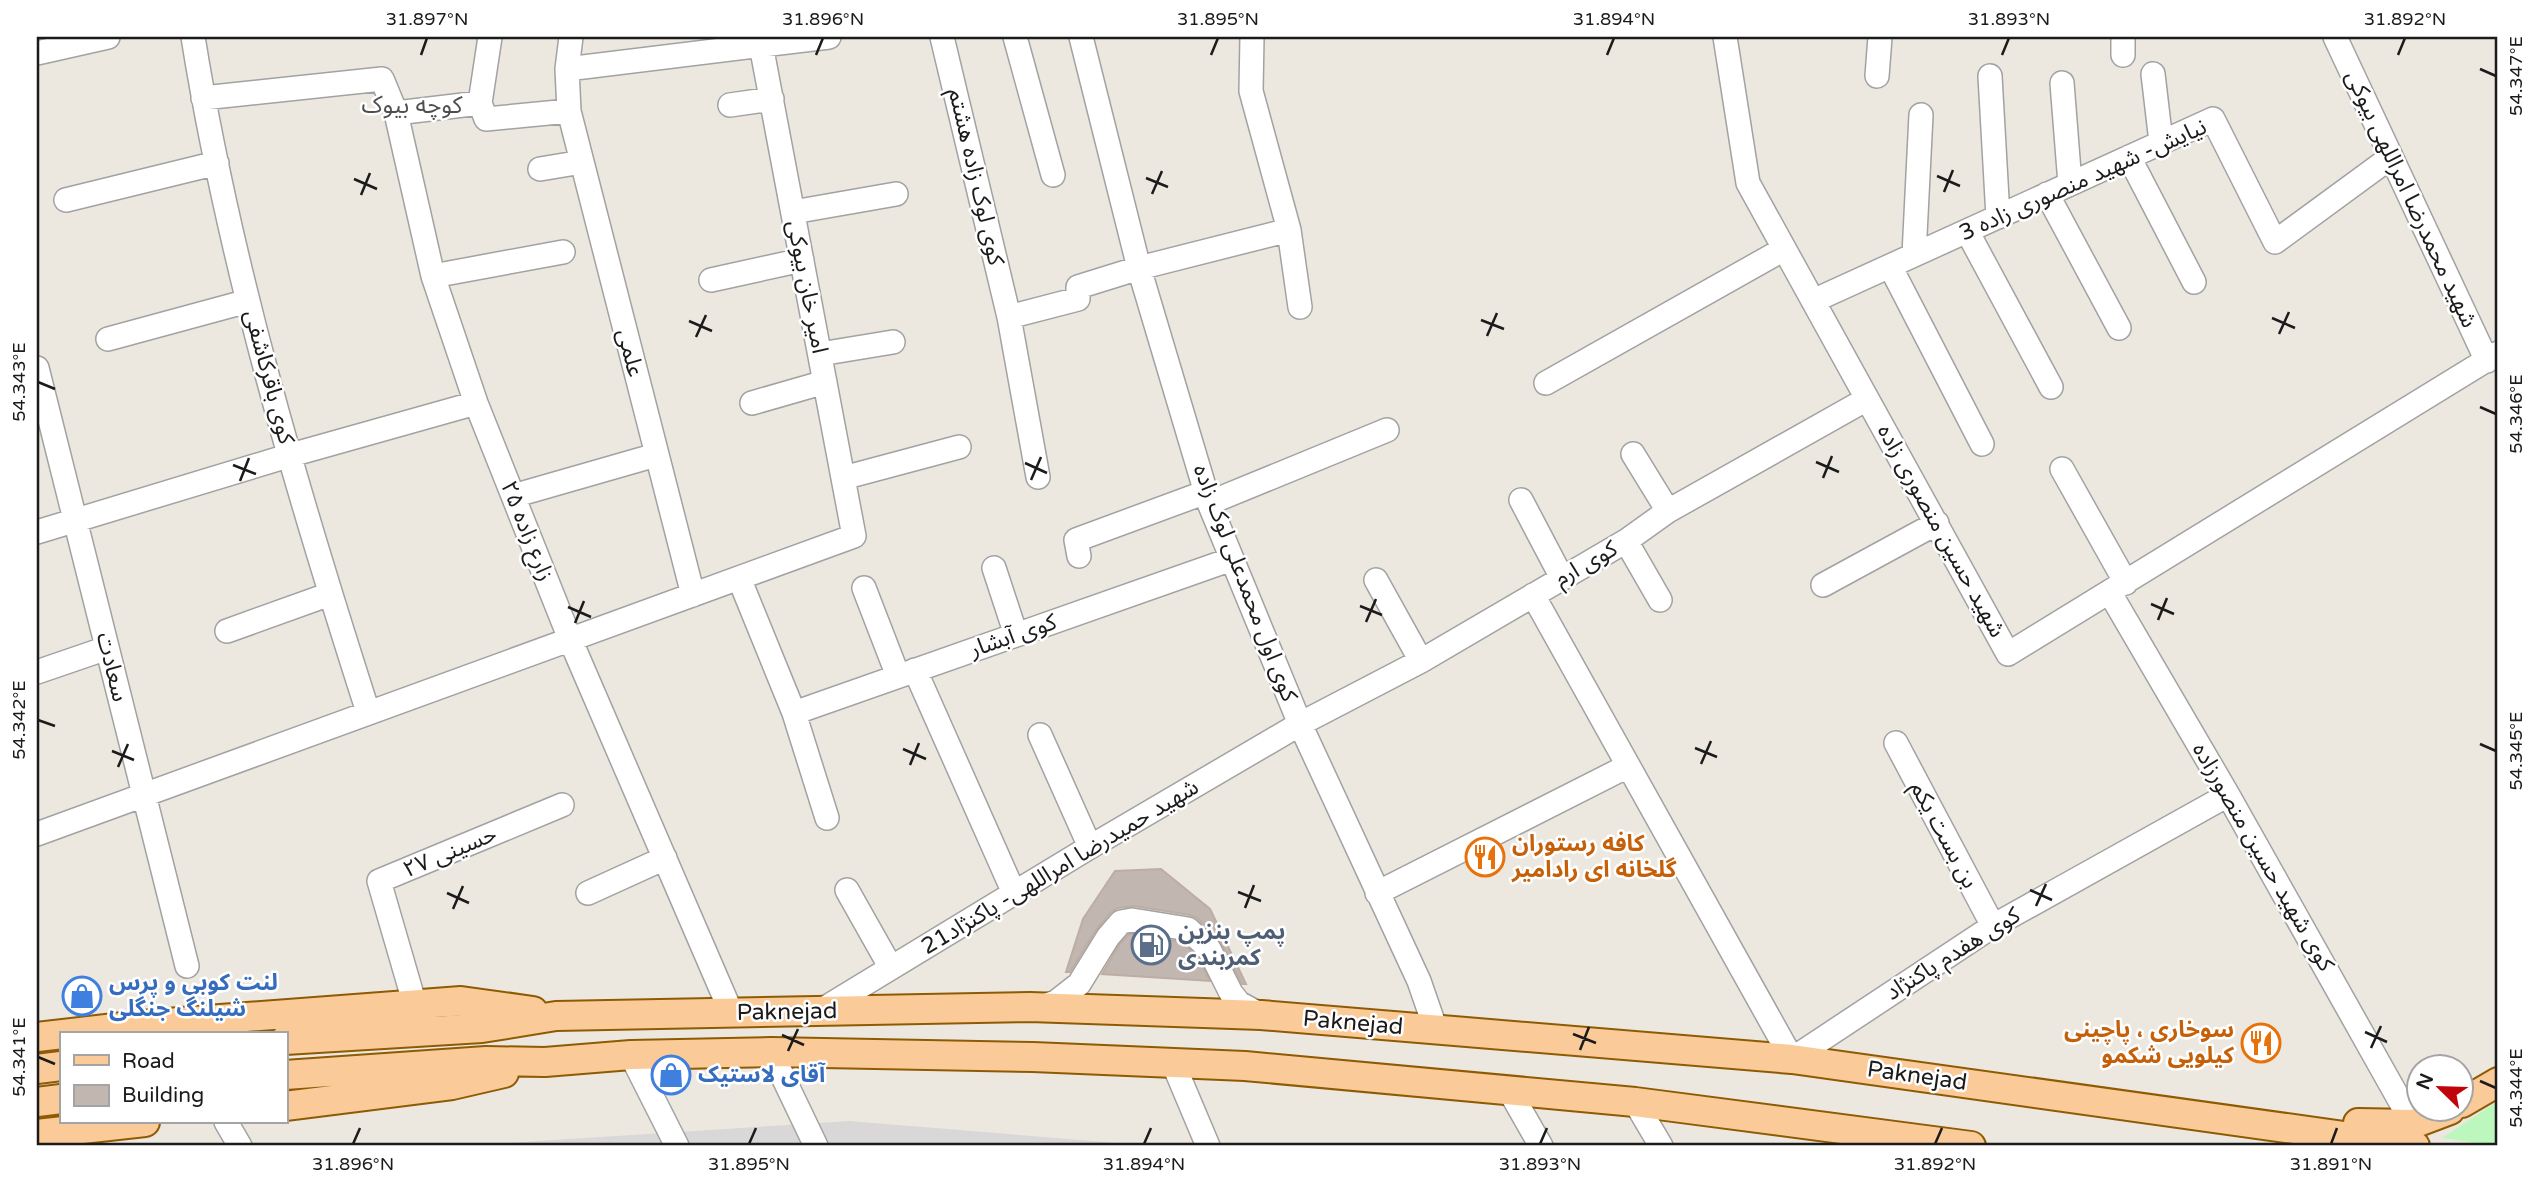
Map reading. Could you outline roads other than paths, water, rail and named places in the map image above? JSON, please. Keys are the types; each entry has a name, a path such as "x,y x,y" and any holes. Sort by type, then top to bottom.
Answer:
{"main road":[{"path":"80,1032 140,1025 461,1001 563,1016"},
{"name":"Paknejad","path":"287,1040 482,1028 563,1016 1040,1008 1261,1015 1792,1059 2251,1123 2414,1135"},
{"path":"37,1037 60,1034"},
{"name":"Paknejad","path":"287,1074 486,1061 560,1061 631,1055 771,1052 1033,1057 1245,1066 1635,1102 1898,1141 1971,1146"},
{"path":"287,1106 452,1085 560,1061"},
{"path":"37,1069 60,1066"},
{"path":"2476,1095 2498,1082"},
{"path":"37,1102 60,1099"},
{"path":"37,1134 127,1124"},
{"path":"2414,1135 2430,1124"}],"street":[{"path":"37,52 62,41 108,37"},
{"name":"کوی باقرکاشفی","path":"193,37 203,98 248,301 330,594 368,712"},
{"path":"490,37 480,103 486,119 569,111"},
{"name":"علمی","path":"571,37 568,69 569,111 693,595"},
{"path":"568,69 661,47 829,37"},
{"name":"کوی لوک زاده هشتم","path":"942,37 1009,317 1038,477"},
{"path":"1015,37 1053,175"},
{"name":"کوی اول محمدعلی لوک زاده","path":"1081,37 1139,268 1208,498 1300,724 1419,981 1436,1030"},
{"path":"1252,37 1251,91 1289,230 1300,307"},
{"name":"شهید حسین منصوری زاده","path":"1725,37 1748,183 2008,654 2493,357"},
{"path":"1877,76 1880,37"},
{"name":"شهید محمدرضا امراللهی بیوکی","path":"2334,37 2391,157 2493,357"},
{"name":"امیر خان بیوکی","path":"739,578 854,536 762,41"},
{"path":"2153,74 2161,142"},
{"path":"1990,76 1998,217"},
{"name":"زارع زاده ۲۵","path":"203,98 382,79 396,113 433,276 476,403 570,639 731,1012"},
{"path":"2062,83 2070,184"},
{"path":"730,105 772,99"},
{"path":"396,113 480,103"},
{"path":"1913,256 1921,115"},
{"name":"نیایش- شهید منصوری زاده 3","path":"1813,301 2213,119 2275,242 2391,157"},
{"path":"2129,157 2194,282"},
{"path":"540,169 582,162"},
{"path":"65,200 217,163"},
{"path":"793,212 896,194"},
{"path":"2047,194 2119,328"},
{"path":"1009,317 1078,299 1078,287 1139,268 1289,230"},
{"path":"1967,231 2051,387"},
{"path":"1546,383 1784,249"},
{"path":"433,276 563,252"},
{"path":"711,280 802,260"},
{"path":"1891,266 1982,444"},
{"path":"108,339 248,301"},
{"path":"820,354 892,342"},
{"name":"سعادت","path":"37,368 43,421 75,521 187,967"},
{"path":"752,403 825,383"},
{"name":"کوی ارم","path":"1300,724 1420,661 1626,541 1668,511 1867,399"},
{"path":"37,532 291,455 476,403"},
{"path":"1079,556 1076,540 1208,498 1387,430"},
{"path":"843,478 959,447"},
{"path":"1633,454 1668,511"},
{"path":"513,496 656,455"},
{"name":"کوی شهید حسین منصورزاده","path":"2062,469 2118,588 2414,1135"},
{"path":"1521,500 1562,578"},
{"path":"1823,585 1937,523"},
{"path":"1626,541 1660,600"},
{"name":"کوی آبشار","path":"794,713 1232,559"},
{"path":"994,568 1016,635"},
{"path":"37,834 739,578 794,713 828,818"},
{"path":"1376,580 1420,661"},
{"path":"864,588 1014,893"},
{"path":"227,631 330,594"},
{"path":"1533,596 1792,1059"},
{"path":"37,672 107,648"},
{"name":"شهید حمیدرضا امراللهی- پاکنژاد21","path":"820,1011 1090,847 1300,724"},
{"path":"1040,735 1090,847"},
{"name":"بن بست یکم","path":"1896,743 1993,926"},
{"path":"1377,893 1628,766"},
{"name":"کوی هفدم پاکنژاد","path":"1792,1059 1993,926 2228,795"},
{"name":"حسینی ۲۷","path":"415,1005 379,881 562,805"},
{"path":"588,893 665,858"},
{"path":"847,890 891,968"},
{"path":"1040,1008 1056,1002 1079,984 1108,937 1121,922 1132,920 1188,929 1209,949 1231,993 1239,1003 1261,1015"},
{"path":"771,1052 816,1146"},
{"path":"631,1055 677,1146"},
{"path":"1173,1063 1208,1146"},
{"path":"1509,1090 1541,1146"},
{"path":"1635,1102 1661,1146"},
{"path":"227,1124 240,1146"}],"place":[{"name":"کافه رستوران گلخانه ای رادامیر","path":"1485,857"},
{"name":"پمپ بنزین کمربندی","path":"1151,945"},
{"name":"لنت کوبی و پرس شیلنگ‌ جنگلی","path":"82,996"},
{"name":"سوخاری ، پاچینی کیلویی شکمو","path":"2261,1043"},
{"name":"آقای لاستیک","path":"671,1075"}],"district":[{"name":"کوچه بیوک","path":"412,105"}]}
